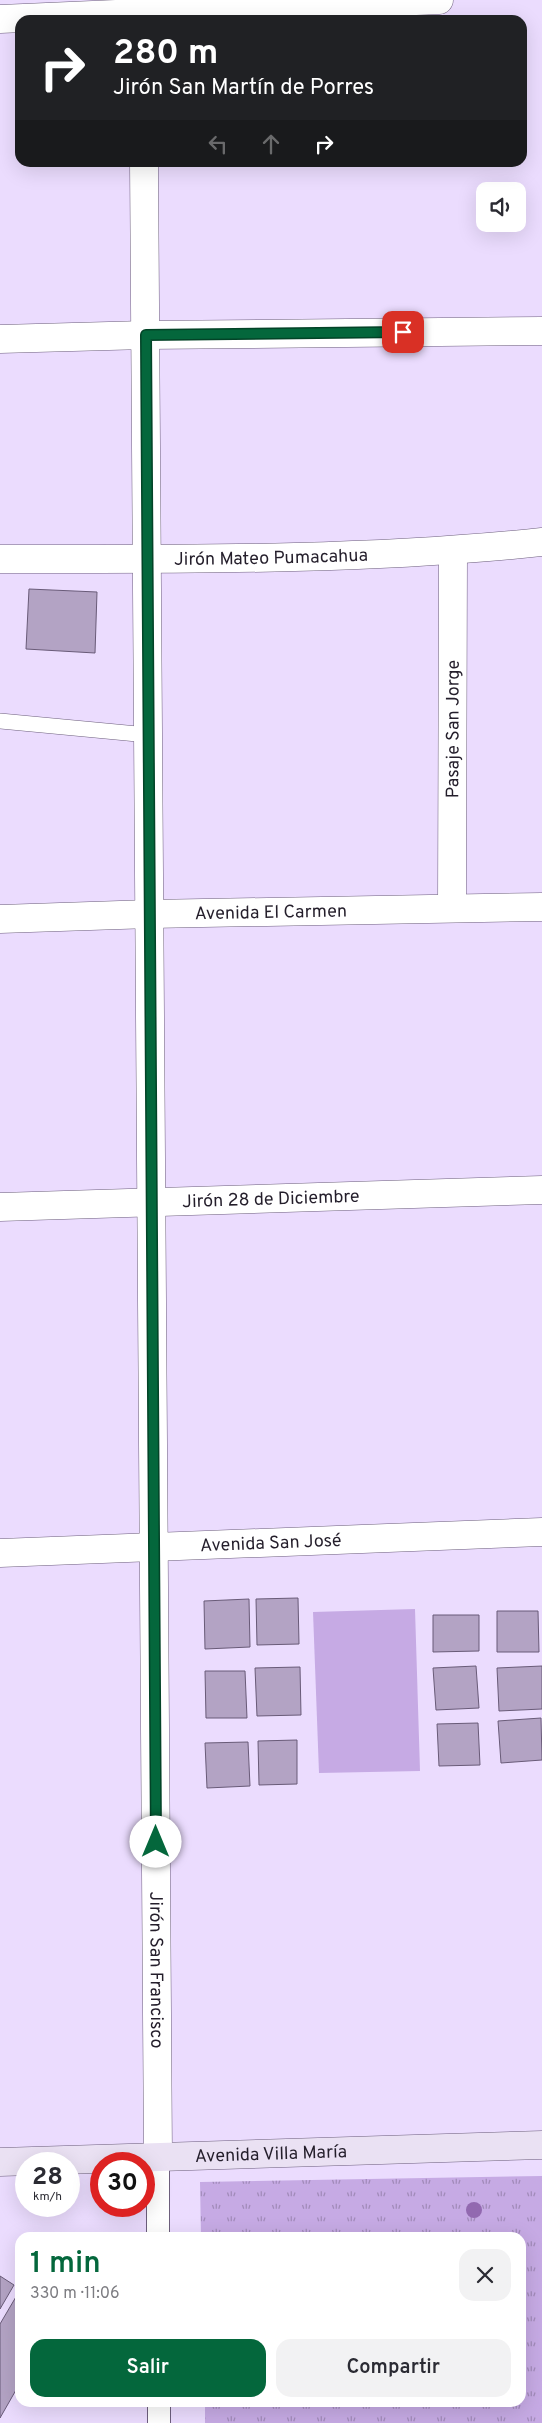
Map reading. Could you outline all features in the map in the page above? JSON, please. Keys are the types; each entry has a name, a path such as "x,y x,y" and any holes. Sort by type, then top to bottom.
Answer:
{"main road":[{"name":"Avenida Villa María","path":"0,2162 542,2145"}],"street":[{"path":"72,15 439,0"},
{"path":"0,19 15,18"},
{"name":"Jirón San Francisco","path":"144,167 158,2156"},
{"path":"0,339 146,335 542,331"},
{"name":"Jirón Mateo Pumacahua","path":"0,559 147,559 453,551 542,542"},
{"name":"Pasaje San Jorge","path":"452,908 453,551"},
{"name":"Avenida El Carmen","path":"0,919 150,914 542,907"},
{"name":"Jirón 28 de Diciembre","path":"0,1207 542,1190"},
{"name":"Avenida San José","path":"0,1553 542,1532"},
{"path":"158,2156 158,2232"},
{"path":"159,2407 159,2423"}],"lane":[{"path":"0,721 148,735"}],"green space":[{"path":"415,1609 420,1771 319,1773 313,1612"},
{"path":"542,2176 542,2423 205,2423 205,2407 526,2407 526,2232 201,2232 200,2182"}],"building":[{"path":"29,589 97,592 95,653 26,649"},
{"path":"298,1598 299,1644 257,1645 256,1599"},
{"path":"249,1599 250,1647 205,1649 204,1601"},
{"path":"497,1611 538,1611 539,1652 497,1652"},
{"path":"433,1615 479,1615 479,1651 433,1652"},
{"path":"476,1666 479,1708 436,1710 433,1668"},
{"path":"542,1666 542,1709 499,1711 497,1668"},
{"path":"300,1667 301,1715 257,1716 255,1668"},
{"path":"205,1671 245,1671 247,1718 206,1718"},
{"path":"541,1718 542,1760 501,1763 498,1721"},
{"path":"478,1723 480,1765 439,1766 437,1724"},
{"path":"297,1740 297,1784 259,1785 258,1741"},
{"path":"248,1742 250,1786 207,1788 205,1743"},
{"path":"0,2276 14,2285 0,2309"},
{"path":"15,2298 15,2392 0,2418 0,2324"}],"route":[{"path":"156,1842 146,335 403,332"}]}
